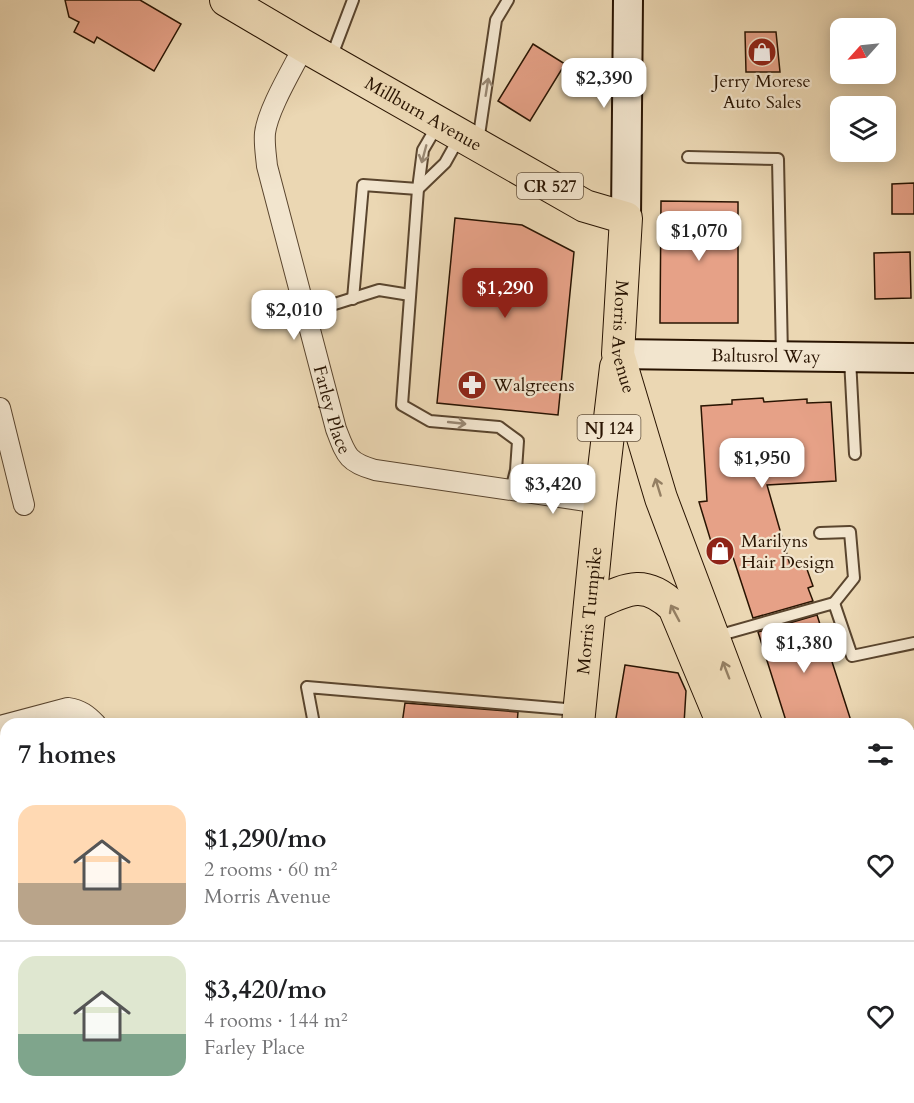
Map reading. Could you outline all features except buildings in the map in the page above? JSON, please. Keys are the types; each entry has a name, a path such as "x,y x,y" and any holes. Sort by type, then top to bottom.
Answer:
{"main road":[{"name":"Millburn Avenue","path":"226,0 585,206 626,218"},
{"name":"Morris Avenue","path":"626,218 618,354 661,498 744,718"},
{"name":"Morris Turnpike","path":"579,717 600,503 618,354"},
{"path":"590,606 634,588 650,590 663,597 674,607 720,718"}],"street":[{"name":"Morris Avenue","path":"626,218 628,0"},
{"name":"Farley Place","path":"317,54 272,112 266,130 264,147 336,429 345,453 357,465 375,470 600,503"},
{"name":"Baltusrol Way","path":"618,354 914,358"},
{"path":"0,408 24,505"},
{"path":"30,718 68,708 77,709 90,718"}],"lane":[{"path":"317,54 353,0"},
{"path":"353,299 363,185 418,189 445,163 459,134 496,20 508,0"},
{"path":"459,134 423,150 402,405 430,421 499,427 518,441 512,490"},
{"path":"688,157 778,159 782,356"},
{"path":"306,313 379,291 410,295"},
{"path":"850,357 855,454"},
{"path":"714,637 834,603 854,578 850,532 820,532"},
{"path":"834,603 852,656 914,643"},
{"path":"313,718 307,687 579,717"}],"place":[{"name":"Jerry Morese Auto Sales","path":"762,52"},
{"name":"Walgreens","path":"472,385"},
{"name":"Marilyns Hair Design","path":"720,551"}]}
